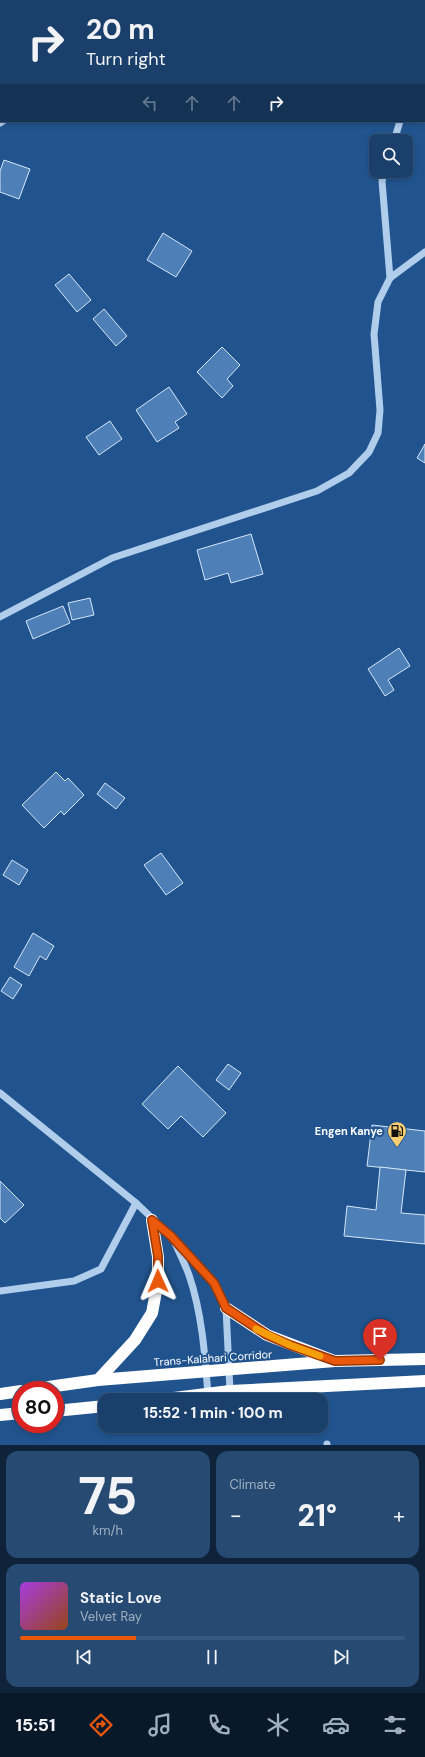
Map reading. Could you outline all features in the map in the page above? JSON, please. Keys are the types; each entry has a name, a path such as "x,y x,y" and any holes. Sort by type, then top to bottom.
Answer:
{"highway":[{"path":"98,1380 136,1340 152,1313 158,1281 158,1256 152,1220"},
{"path":"226,1308 267,1335 335,1361"},
{"name":"Trans-Kalahari Corridor","path":"64,1385 98,1380 335,1361 425,1359"},
{"path":"219,1393 230,1391 425,1381"},
{"path":"0,1394 12,1392"},
{"path":"64,1410 98,1407"},
{"path":"0,1415 12,1414"}],"street":[{"path":"396,134 400,122"},
{"path":"383,178 390,278"},
{"path":"0,617 112,558 317,491 349,473 369,452 378,433 380,410 374,334 378,302 390,278 425,252"},
{"path":"0,1093 136,1203 152,1220 171,1236 214,1283 226,1308 230,1391"},
{"path":"0,1290 74,1280 101,1269 136,1203"},
{"path":"171,1236 189,1274 201,1327 208,1393"}],"building":[{"path":"4,160 30,169 19,199 0,192 0,171"},
{"path":"163,233 192,251 176,277 147,260"},
{"path":"69,274 91,300 77,312 55,285"},
{"path":"104,309 127,336 116,346 93,319"},
{"path":"222,347 240,365 227,379 233,386 222,398 197,372"},
{"path":"169,387 187,414 175,422 179,428 157,442 136,410"},
{"path":"110,421 122,439 99,455 86,437"},
{"path":"425,444 425,463 417,458"},
{"path":"251,534 263,574 231,583 228,573 205,580 197,550"},
{"path":"90,598 94,615 72,620 68,603"},
{"path":"63,606 70,623 33,639 26,621"},
{"path":"399,648 410,666 388,680 394,690 385,696 368,669"},
{"path":"56,772 65,781 68,778 84,795 64,815 61,811 44,828 22,805"},
{"path":"105,783 125,798 116,809 97,794"},
{"path":"161,853 183,883 166,895 144,865"},
{"path":"12,860 28,870 19,885 3,875"},
{"path":"33,933 54,946 46,960 40,956 29,976 14,967"},
{"path":"10,977 22,985 13,999 1,991"},
{"path":"228,1064 241,1073 229,1090 216,1080"},
{"path":"178,1066 226,1113 203,1137 181,1116 168,1129 142,1104"},
{"name":"Engen Kanye","path":"372,1125 425,1131 425,1172 367,1166"},
{"path":"380,1167 406,1170 401,1213 425,1215 425,1244 344,1236 347,1206 376,1210"},
{"path":"0,1181 24,1205 5,1223 0,1218"}],"slow traffic":[{"path":"256,1329 290,1345 320,1356"}],"place":[{"name":"Engen Kanye","path":"397,1148"}],"route":[{"path":"158,1281 158,1256 152,1220 171,1236 214,1283 226,1308 267,1335 335,1361 380,1360"}]}
